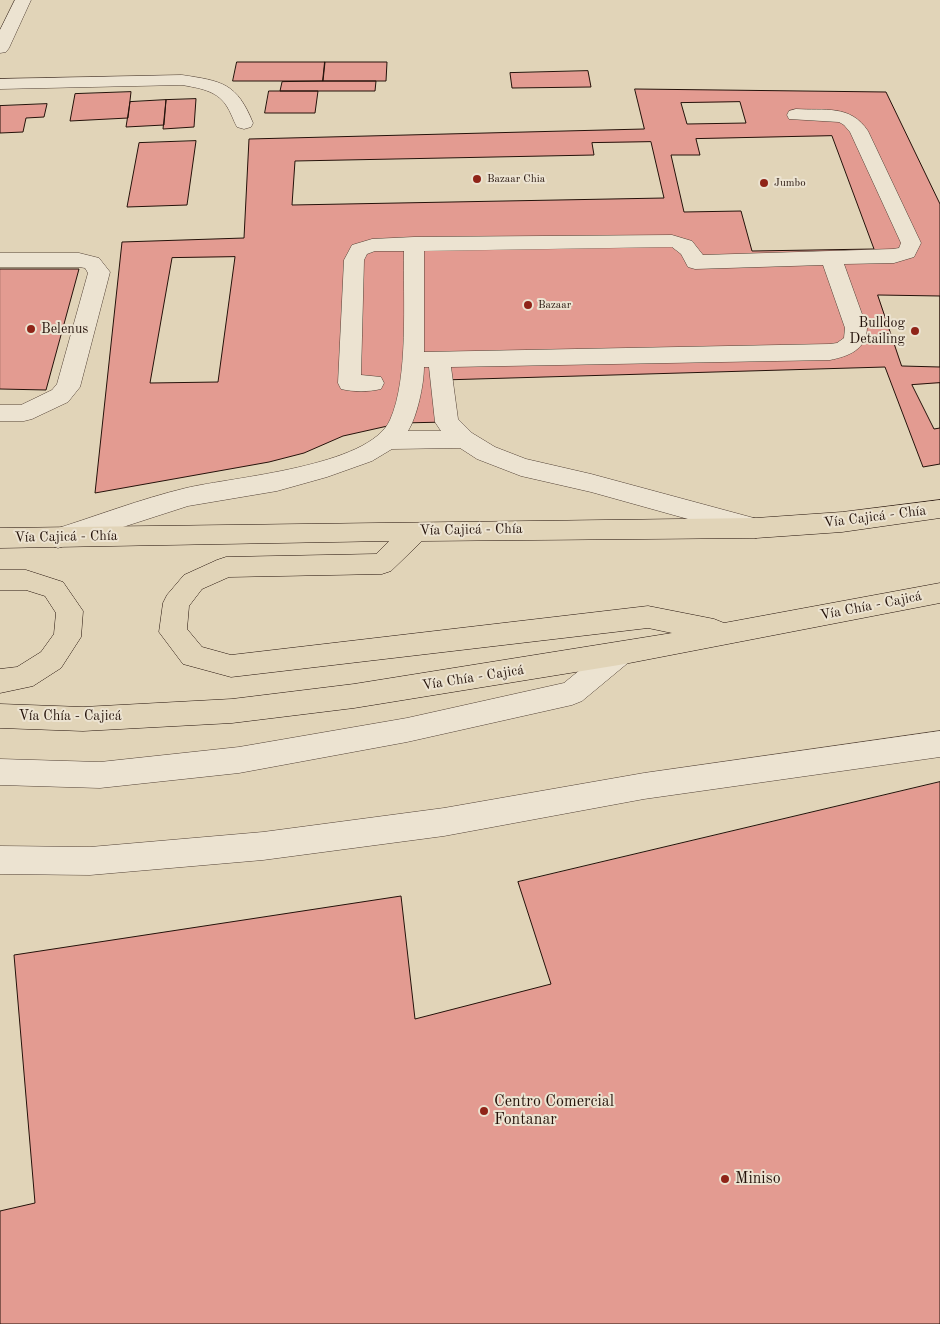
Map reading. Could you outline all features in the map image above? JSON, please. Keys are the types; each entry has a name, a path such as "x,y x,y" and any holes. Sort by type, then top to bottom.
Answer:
{"highway":[{"name":"Vía Cajicá - Chía","path":"0,538 756,528 842,522 940,509"},
{"path":"416,531 382,564 226,567 193,582 176,603 173,632 193,656 231,666 648,617 728,632"},
{"path":"0,580 26,580 54,589 70,611 67,636 51,660 23,678 0,681"},
{"name":"Vía Chía - Cajicá","path":"0,716 83,719 232,711 354,696 619,654 940,593"}],"street":[{"path":"0,48 23,0"},
{"path":"0,84 182,80 208,84 227,92 238,105 244,123"},
{"path":"373,383 349,383 354,260 359,250 372,244 672,241 685,244 690,248 696,262 832,259 902,255 910,248 911,243 859,130 851,121 842,117 796,115"},
{"path":"58,538 187,497 277,482 327,468 362,455 388,440 401,423 414,377 414,243"},
{"path":"414,360 830,352 840,350 854,342 856,328 832,259"},
{"path":"0,260 79,260 92,263 99,272 68,386 60,396 24,413 0,413"},
{"path":"439,359 447,422 464,439 486,453 521,467 591,483 756,528"},
{"path":"388,440 464,439"},
{"path":"0,772 100,775 221,762 407,730 572,693 619,654"},
{"path":"0,860 90,861 263,846 444,822 644,786 940,744"}],"building":[{"path":"237,62 325,62 323,81 233,81"},
{"path":"325,62 387,62 386,81 323,81"},
{"path":"588,71 591,87 512,88 510,73"},
{"path":"376,81 375,91 280,91 282,82"},
{"name":"Bazaar","path":"635,89 886,92 940,204 940,464 923,467 885,367 442,380 447,422 401,423 343,436 304,453 269,462 95,493 122,242 244,238 249,139 644,129"},
{"path":"269,91 318,91 315,113 265,113"},
{"path":"131,92 128,118 70,121 75,94"},
{"path":"196,99 194,127 163,129 166,100"},
{"path":"166,100 164,125 126,127 130,102"},
{"path":"740,102 746,123 687,124 681,103"},
{"path":"47,104 44,117 26,118 23,132 0,133 0,106"},
{"name":"Jumbo","path":"832,136 874,249 752,251 741,211 684,212 671,155 700,155 696,139"},
{"path":"196,141 187,205 127,207 139,143"},
{"name":"Bazaar Chia","path":"651,142 664,198 292,205 295,161 594,155 592,143"},
{"path":"235,257 218,382 150,383 172,258"},
{"name":"Belenus","path":"0,269 79,269 46,390 0,389"},
{"name":"Bulldog Detailing","path":"878,295 940,296 940,367 902,366"},
{"path":"940,383 940,428 934,429 912,385"},
{"name":"Centro Comercial Fontanar","path":"940,782 940,1324 0,1324 0,1211 35,1203 14,955 401,896 415,1019 551,984 518,882"}],"place":[{"name":"Bazaar Chia","path":"477,179"},
{"name":"Jumbo","path":"764,183"},
{"name":"Bazaar","path":"528,305"},
{"name":"Belenus","path":"31,329"},
{"name":"Bulldog Detailing","path":"915,331"},
{"name":"Centro Comercial Fontanar","path":"484,1111"},
{"name":"Miniso","path":"725,1179"}]}
